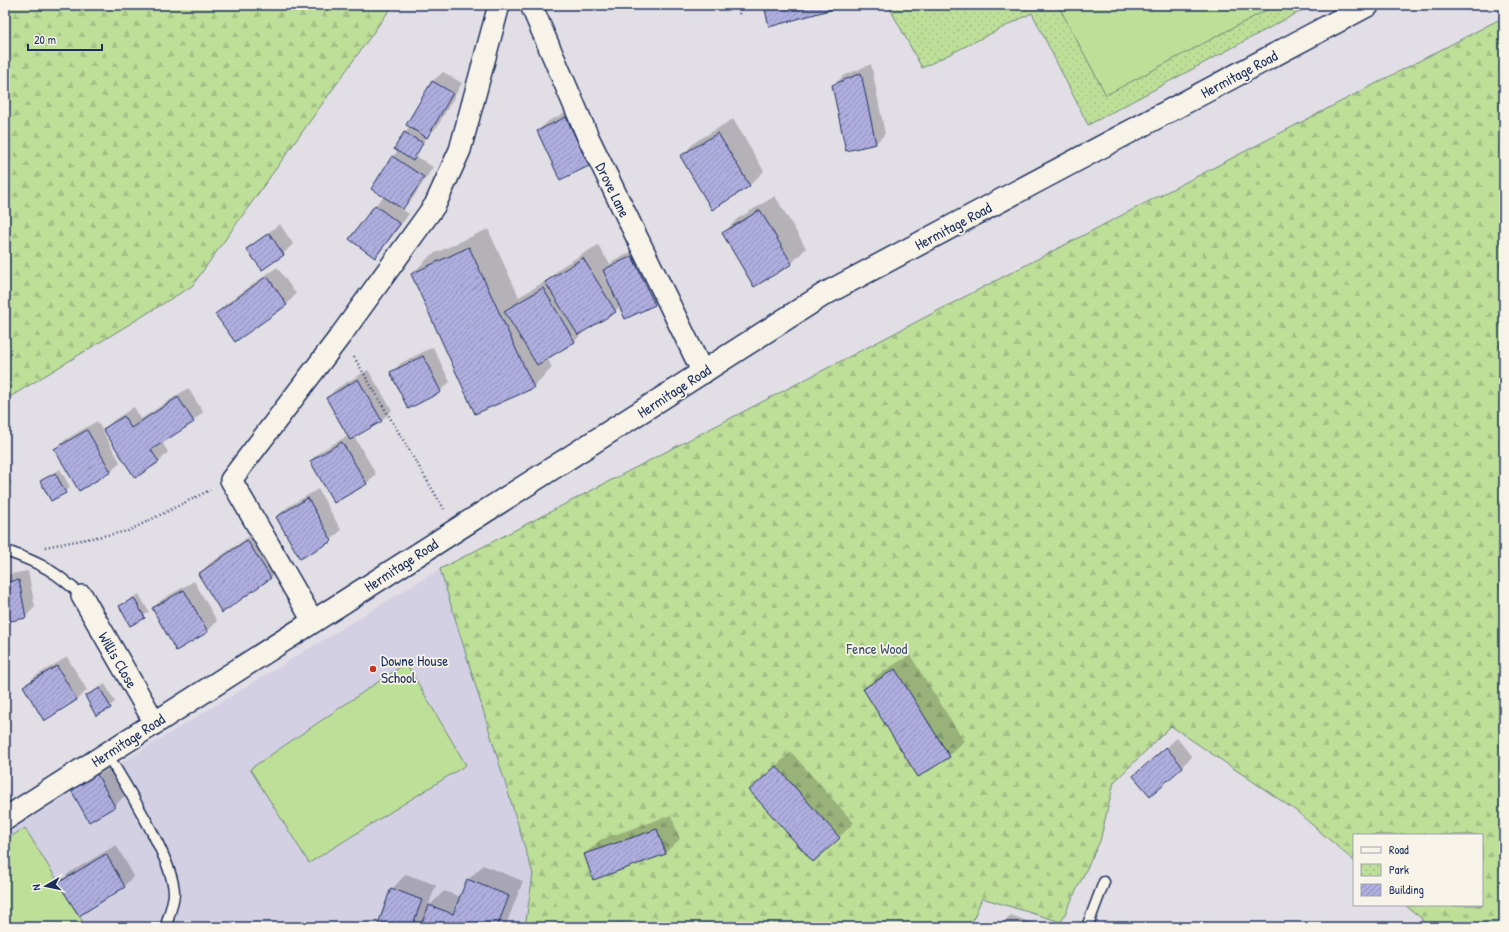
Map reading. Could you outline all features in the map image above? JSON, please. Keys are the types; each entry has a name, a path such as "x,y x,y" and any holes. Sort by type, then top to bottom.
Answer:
{"street":[{"path":"313,621 231,480 341,335 435,205 460,150 499,5"},
{"name":"Drove Lane","path":"531,5 588,137 703,373"},
{"name":"Hermitage Road","path":"5,818 823,295 1368,5"},
{"name":"Willis Close","path":"82,596 155,723"}],"lane":[{"path":"7,553 42,565 60,576 82,596"},
{"path":"107,754 140,810 170,872 174,894 166,927"},
{"path":"1086,927 1104,882"}],"path":[{"path":"739,14 742,5"},
{"path":"341,335 457,530"},
{"path":"7,553 128,531 231,480"}],"shaded area":[{"name":"Downe House School","path":"440,569 533,874 525,927 5,927 5,833"}],"green space":[{"path":"5,5 393,5 192,286 5,400"},
{"path":"888,5 1312,5 1088,125 1032,13 922,68"},
{"path":"1058,5 1276,5 1106,95"},
{"name":"Fence Wood","path":"1504,17 1504,927 1426,927 1421,918 1406,906 1483,906 1483,834 1353,834 1353,860 1295,810 1171,726 1114,782 1100,841 1061,922 982,898 970,927 525,927 533,874 440,569"},
{"path":"406,663 466,765 309,863 250,769"},
{"path":"25,828 86,927 5,927 5,840"}],"building":[{"path":"764,5 847,5 769,27"},
{"path":"861,73 876,144 846,151 832,85"},
{"path":"432,81 453,93 427,138 406,125"},
{"path":"566,117 589,166 560,180 537,131"},
{"path":"404,132 423,143 413,161 394,149"},
{"path":"718,133 750,186 712,210 680,156"},
{"path":"392,156 424,177 403,209 371,189"},
{"path":"375,205 400,224 375,258 349,239"},
{"path":"760,210 792,264 754,287 722,233"},
{"path":"269,233 284,255 262,270 246,249"},
{"path":"469,247 534,388 475,414 411,274"},
{"path":"632,256 655,305 625,319 603,270"},
{"path":"583,258 616,312 578,335 545,282"},
{"path":"267,276 287,305 235,342 215,314"},
{"path":"543,288 575,342 537,365 504,311"},
{"path":"423,356 441,392 408,409 390,372"},
{"path":"358,379 382,421 350,440 326,398"},
{"path":"178,397 194,422 151,450 159,462 135,478 103,429 124,416 131,428"},
{"path":"87,430 111,472 79,491 54,449"},
{"path":"342,442 367,484 334,503 310,461"},
{"path":"55,473 66,493 51,501 40,481"},
{"path":"308,498 332,541 300,559 276,517"},
{"path":"247,540 271,578 222,613 198,574"},
{"path":"19,580 26,618 5,622 5,582"},
{"path":"184,590 208,632 176,651 152,608"},
{"path":"134,598 145,618 130,626 119,606"},
{"path":"57,666 77,700 44,721 23,686"},
{"path":"895,669 950,757 918,777 863,689"},
{"path":"100,688 111,708 96,716 85,696"},
{"path":"1166,747 1183,767 1150,796 1133,776"},
{"path":"776,766 840,838 813,862 749,790"},
{"path":"97,774 115,807 89,822 71,790"},
{"path":"657,829 666,854 593,880 584,854"},
{"path":"106,854 125,887 79,916 58,883"},
{"path":"467,879 509,896 497,927 420,927 429,905 453,914"},
{"path":"391,888 422,900 412,927 377,927"}],"place":[{"name":"Downe House School","path":"373,669"}]}
